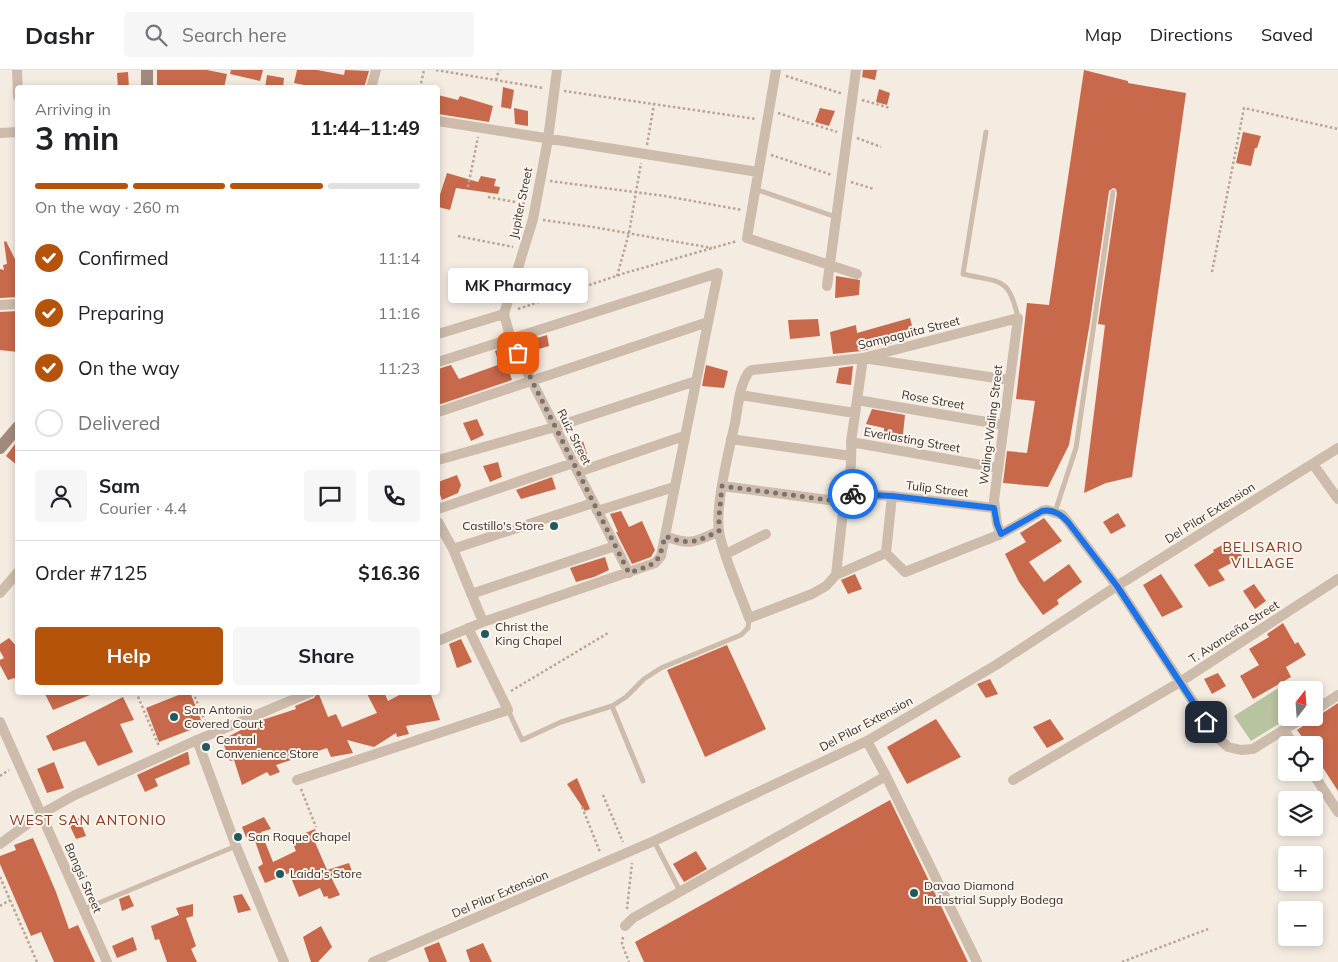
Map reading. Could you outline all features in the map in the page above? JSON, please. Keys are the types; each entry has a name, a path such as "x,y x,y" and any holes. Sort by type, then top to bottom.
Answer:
{"street":[{"path":"16,70 17,85"},
{"path":"147,70 147,85"},
{"path":"372,85 376,70"},
{"name":"Jupiter Street","path":"504,314 533,218 548,139 557,70"},
{"path":"828,286 848,135 851,96 856,70"},
{"path":"776,71 746,238 857,274"},
{"path":"440,121 758,172"},
{"path":"0,133 15,132"},
{"path":"440,361 718,273 661,556 655,563 629,573 483,622 440,640"},
{"path":"0,305 15,304"},
{"path":"440,333 504,314 511,340"},
{"name":"Sampaguita Street","path":"740,395 747,373 752,370 863,358 1018,318"},
{"name":"Waling-Waling Street","path":"1001,534 994,508 1018,318"},
{"path":"440,411 708,322"},
{"name":"Ruiz Street","path":"511,340 629,573"},
{"path":"836,574 863,358 1009,380"},
{"path":"440,459 555,427 696,381"},
{"path":"855,413 740,395 722,486 719,531 749,618 812,594 826,586 836,574 886,553"},
{"name":"Rose Street","path":"857,400 1004,425"},
{"path":"0,448 15,430"},
{"path":"440,507 684,436"},
{"path":"731,439 852,456"},
{"name":"Everlasting Street","path":"851,442 998,468"},
{"name":"Del Pilar Extension","path":"373,962 654,841 867,741 996,665 1117,586 1338,448"},
{"path":"1313,464 1338,499"},
{"name":"Tulip Street","path":"722,486 845,498 892,496 994,508"},
{"path":"453,549 595,507 674,487"},
{"path":"886,553 892,496"},
{"path":"886,553 905,572 1001,534 1035,514 1048,510 1055,512 1068,522 1117,586 1215,735 1228,747 1241,750 1253,749 1290,726"},
{"path":"440,526 453,549 483,622"},
{"path":"665,536 680,542 688,542 702,540 719,531"},
{"path":"726,554 766,534"},
{"path":"471,594 615,546"},
{"path":"0,593 15,576"},
{"name":"T. Avanceña Street","path":"1014,780 1180,682 1338,579"},
{"path":"297,780 508,710 468,628"},
{"path":"0,844 41,814 75,795 197,740 304,695"},
{"path":"1323,705 1338,695"},
{"name":"Bangsi Street","path":"0,722 107,962"},
{"path":"1284,730 1288,736"},
{"path":"197,740 236,846 284,962"},
{"path":"867,741 977,962"},
{"path":"625,926 633,918 886,776"},
{"path":"1318,781 1338,812"}],"lane":[{"path":"986,132 964,274 1002,283 1009,289 1018,318"},
{"path":"755,189 837,217"},
{"path":"1055,512 1076,448 1113,192"},
{"path":"508,710 522,740 561,722 612,706 626,697 644,679 661,668 741,635 748,628 749,618"},
{"path":"612,706 643,781"},
{"path":"654,841 681,892"},
{"path":"83,909 236,846"}],"path":[{"path":"421,85 424,70"},
{"path":"436,70 554,90 767,121"},
{"path":"496,80 499,70"},
{"path":"776,71 890,108"},
{"path":"617,276 629,233 654,104"},
{"path":"1212,272 1244,108 1338,129"},
{"path":"769,110 881,147"},
{"path":"468,186 480,128"},
{"path":"762,152 874,189"},
{"path":"540,179 637,192 751,212"},
{"path":"488,197 535,206"},
{"path":"533,218 714,248"},
{"path":"458,236 524,249"},
{"path":"504,314 617,276 746,238"},
{"path":"502,697 608,633"},
{"path":"137,695 163,755"},
{"path":"194,695 210,735"},
{"path":"297,780 316,827"},
{"path":"603,795 633,865 622,944 629,962"},
{"path":"582,807 604,862"},
{"path":"0,877 37,962"},
{"path":"0,906 10,900"},
{"path":"1122,962 1208,928"}],"green space":[{"path":"1278,688 1278,724 1251,741 1234,716"}],"building":[{"path":"157,70 207,70 227,74 225,85 157,85"},
{"path":"231,70 263,70 260,81 230,74"},
{"path":"297,70 317,70 344,75 345,70 369,71 365,85 304,85 294,83"},
{"path":"863,70 877,70 875,80 862,77"},
{"path":"1084,70 1128,81 1128,83 1186,93 1132,477 1106,483 1084,493 1105,325 1098,324 1117,193 1116,189 1113,188 1109,191 1090,322 1069,445 1048,487 1003,483 1007,451 1027,453 1035,401 1016,399 1027,303 1049,305"},
{"path":"128,72 129,85 118,85 117,73"},
{"path":"267,75 284,78 283,85 265,85"},
{"path":"503,87 514,90 511,109 501,107"},
{"path":"879,89 890,93 887,105 876,102"},
{"path":"440,96 458,100 460,96 493,106 489,122 440,114"},
{"path":"514,108 528,111 528,126 515,124"},
{"path":"820,108 835,111 829,126 815,122"},
{"path":"1243,132 1261,136 1257,148 1255,148 1251,166 1236,163"},
{"path":"447,173 478,182 481,176 496,179 494,186 500,187 498,194 456,188 450,210 440,208 440,195"},
{"path":"6,241 15,259 15,297 0,298 0,269 4,270 3,265 7,264 4,242"},
{"path":"836,276 860,280 859,295 835,298"},
{"path":"15,311 15,352 0,350 0,312"},
{"path":"910,318 915,337 862,351 833,354 830,332 856,325 857,333"},
{"path":"818,319 820,336 790,339 788,320"},
{"path":"547,335 549,346 525,353 520,343"},
{"path":"507,347 513,358 499,364 495,351"},
{"path":"506,362 512,380 440,404 440,368 451,365 459,379"},
{"path":"706,365 728,371 724,388 702,386"},
{"path":"853,366 851,385 836,383 839,368"},
{"path":"872,409 905,415 902,444 884,441 884,428 866,424"},
{"path":"477,419 484,435 471,441 463,423"},
{"path":"583,441 588,457 579,460 571,443"},
{"path":"15,444 15,464 6,456"},
{"path":"498,462 502,477 490,482 483,466"},
{"path":"457,475 461,485 458,493 442,500 440,481"},
{"path":"552,477 556,489 521,499 516,490"},
{"path":"621,511 629,527 642,521 655,550 651,557 632,564 616,532 618,532 610,514"},
{"path":"1118,513 1126,526 1111,534 1103,522"},
{"path":"1044,518 1062,541 1029,562 1044,582 1069,564 1082,582 1057,600 1059,604 1043,615 1019,582 1005,554 1026,542 1020,533"},
{"path":"1230,541 1243,557 1218,570 1225,580 1209,587 1194,565 1214,552 1213,550"},
{"path":"605,557 609,570 576,582 570,568"},
{"path":"855,574 862,589 848,594 841,580"},
{"path":"1161,574 1183,607 1162,617 1143,585"},
{"path":"1254,584 1266,601 1255,609 1243,591"},
{"path":"1283,623 1295,644 1298,642 1306,655 1286,667 1291,677 1284,681 1278,681 1278,685 1253,699 1240,676 1259,665 1249,649 1269,637 1267,634"},
{"path":"9,638 15,645 15,678 8,680 0,665 0,660 4,658 0,651 0,644"},
{"path":"461,639 472,662 457,668 449,644"},
{"path":"727,645 766,729 705,757 667,670"},
{"path":"1218,673 1226,686 1212,694 1204,679"},
{"path":"990,679 998,694 986,698 977,684"},
{"path":"46,695 90,695 53,710"},
{"name":"San Antonio Covered Court","path":"178,695 191,695 203,725 159,742 146,708"},
{"path":"316,695 319,695 328,717 336,714 342,727 377,713 368,695 385,695 388,701 399,695 431,695 440,720 406,726 409,734 397,737 396,733 374,747 347,740 353,753 331,757 327,748 276,765 280,772 270,776 267,772 242,785 234,760 230,761 222,740 256,722 296,709 295,706 314,698"},
{"path":"123,697 134,720 120,724 133,752 98,766 85,741 53,751 46,736"},
{"path":"1338,703 1338,791 1323,768 1323,736 1301,736 1297,730 1303,726 1323,726 1323,713"},
{"path":"936,719 961,757 907,784 887,747"},
{"path":"1050,719 1064,739 1047,748 1033,727"},
{"path":"187,752 190,764 155,779 158,786 145,792 137,775"},
{"path":"54,762 64,788 47,793 37,769"},
{"path":"577,778 590,809 585,811 567,784"},
{"path":"890,800 968,962 644,962 635,942"},
{"path":"264,817 271,829 261,832 273,862 296,851 291,839 315,829 318,838 314,840 327,870 349,863 353,874 331,877 340,895 329,899 327,896 324,897 320,888 299,897 289,873 265,883 258,867 263,864 253,835 246,837 242,827"},
{"path":"79,818 86,836 76,839 68,822"},
{"path":"33,838 56,892 69,929 78,925 95,962 54,962 41,932 31,936 0,864 0,856 16,850 14,845"},
{"path":"696,851 707,869 684,882 673,864"},
{"path":"242,894 251,910 238,913 233,896"},
{"path":"129,895 134,906 122,911 119,899"},
{"path":"193,904 193,916 186,918 196,946 191,949 197,962 167,962 159,939 155,940 151,926 179,915 176,908"},
{"path":"321,926 332,947 318,962 311,962 303,937"},
{"path":"133,937 137,950 117,958 112,946"},
{"path":"439,942 447,962 429,962 424,948"},
{"path":"483,943 492,962 470,962 466,950"}],"way so far":[{"path":"518,353 629,573 655,563 659,559 665,536 680,542 695,542 719,531 722,486 844,502 847,493 853,494"}],"place":[{"name":"MK Pharmacy","path":"518,353"},
{"name":"Castillo's Store","path":"554,526"},
{"name":"Christ the King Chapel","path":"485,634"},
{"name":"San Antonio Covered Court","path":"174,717"},
{"name":"Central Convenience Store","path":"206,747"},
{"name":"San Roque Chapel","path":"238,837"},
{"name":"Laida's Store","path":"280,874"},
{"name":"Davao Diamond Industrial Supply Bodega","path":"914,893"}],"district":[{"name":"BELISARIO VILLAGE","path":"1263,556"},
{"name":"WEST SAN ANTONIO","path":"88,820"}],"route":[{"path":"853,494 892,496 994,508 1001,534 1042,511 1048,510 1062,515 1117,586 1206,722"}]}
